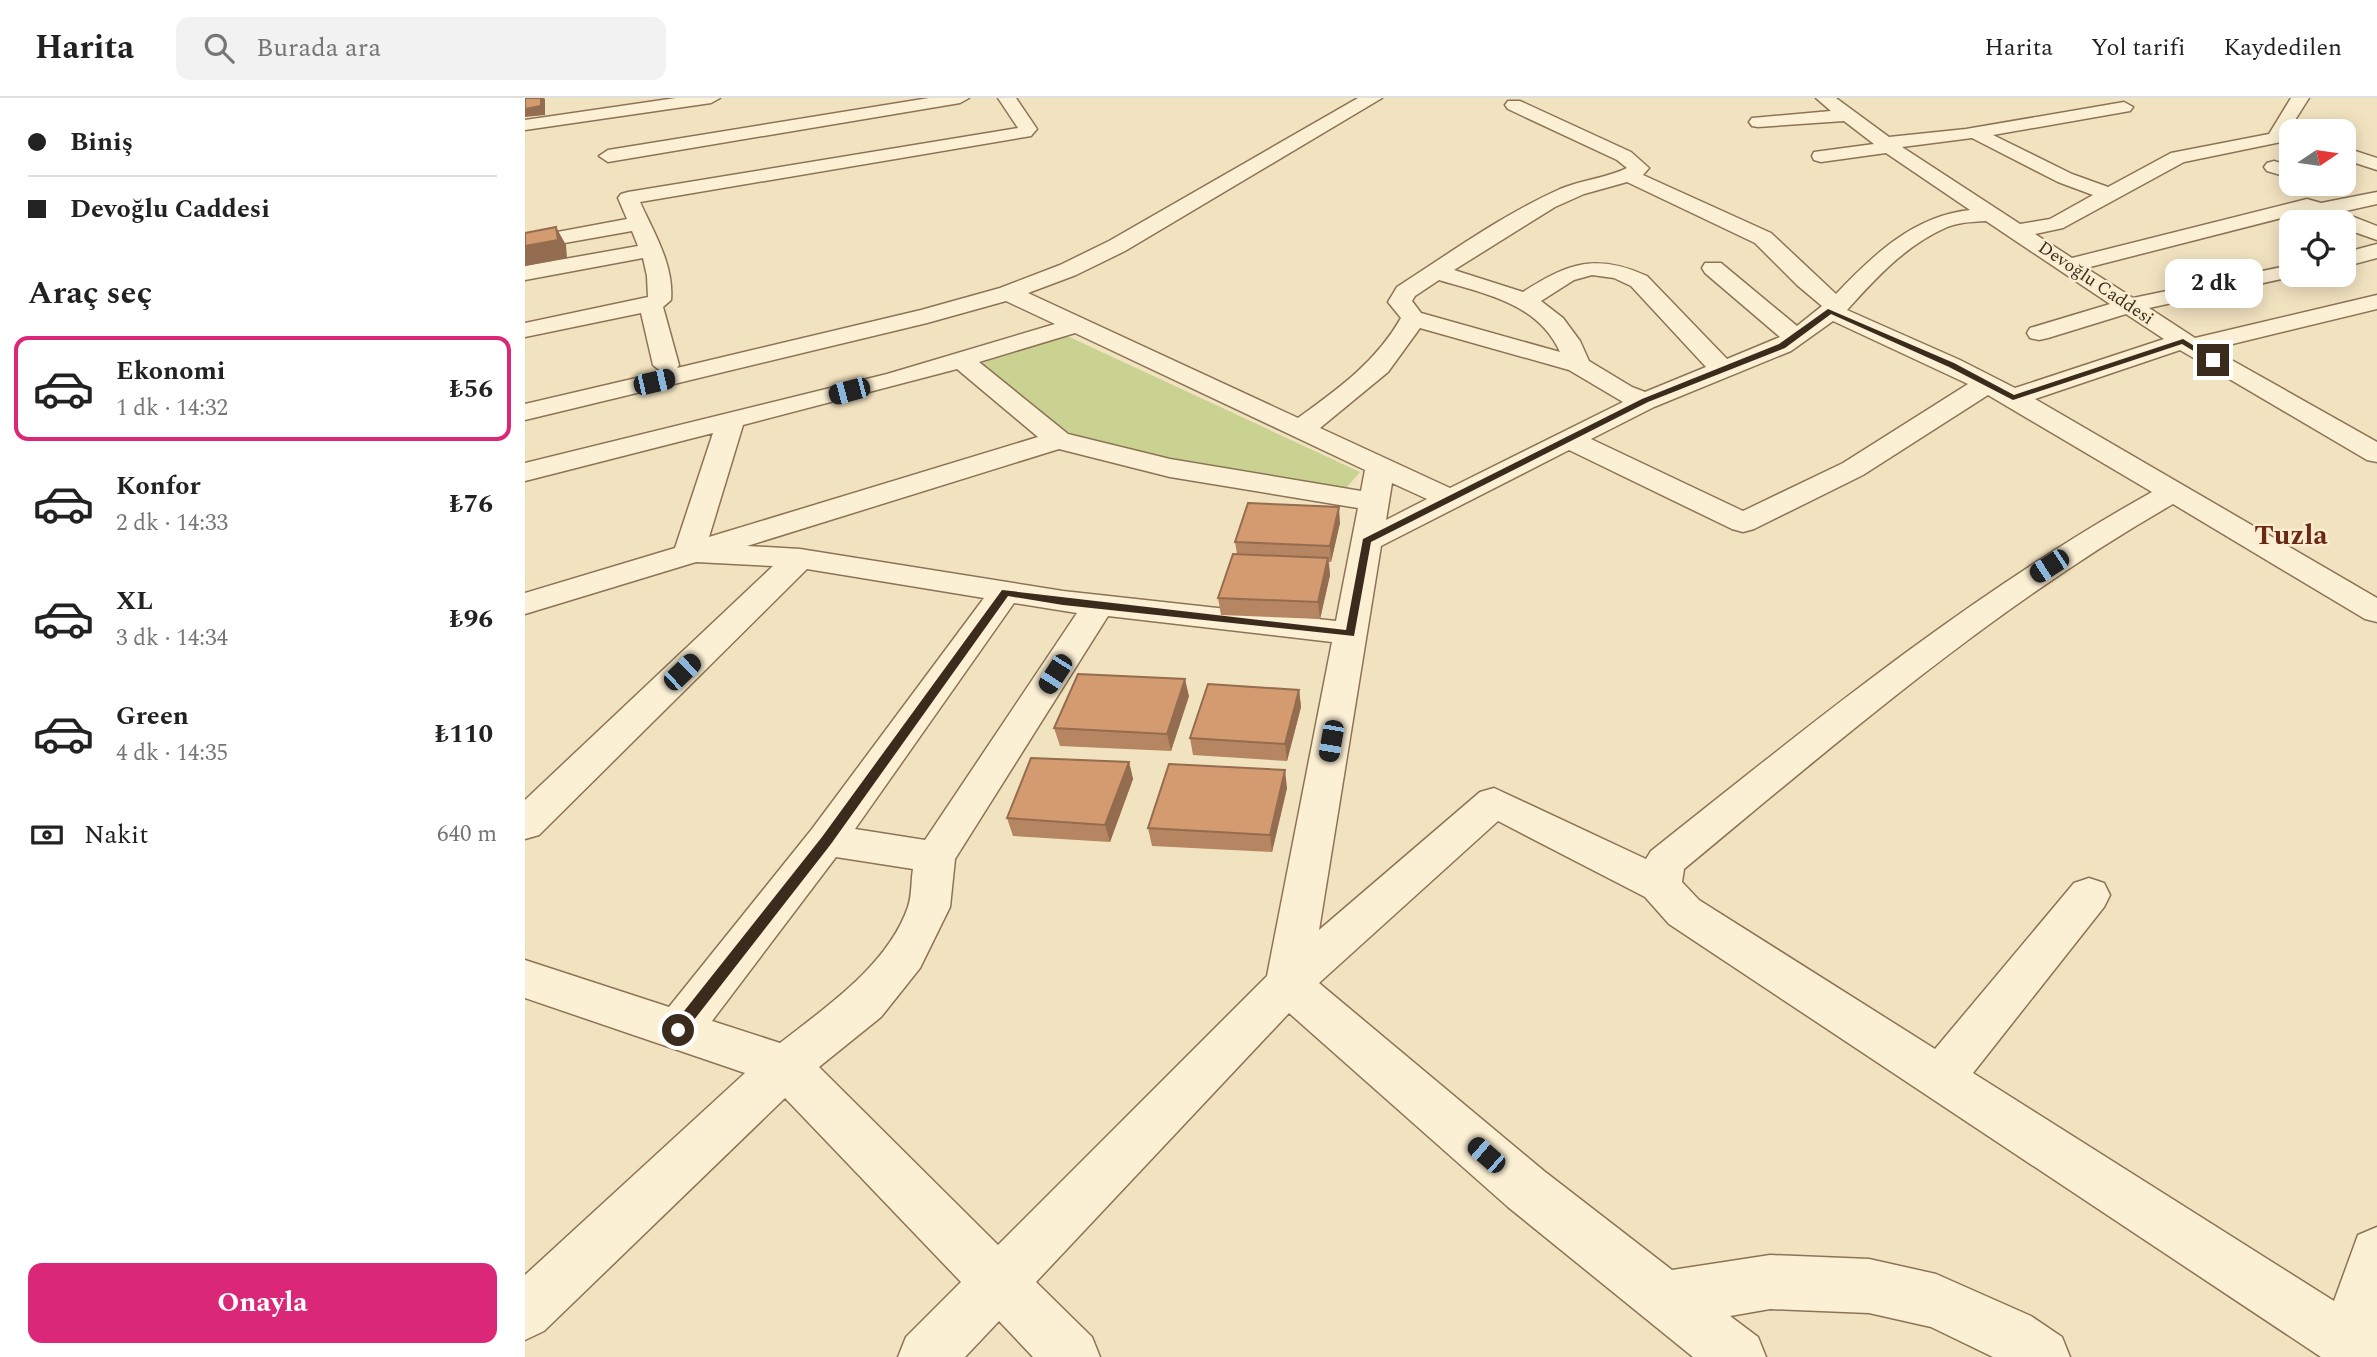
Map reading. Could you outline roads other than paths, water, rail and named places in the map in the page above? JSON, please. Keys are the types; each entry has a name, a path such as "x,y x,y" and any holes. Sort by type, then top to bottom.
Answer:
{"street":[{"path":"525,125 705,98"},
{"path":"618,176 960,98"},
{"path":"618,176 793,169 1025,132 1028,129 1025,120 1007,98"},
{"path":"525,399 973,289 1036,269 1098,240 1349,98"},
{"path":"525,472 741,395 927,316 1008,293 1067,270 1117,246 1354,106 1373,98"},
{"path":"1545,98 1514,105 1635,162 1639,167 1628,175 1582,187 1538,206 1405,292 1400,302 1413,318 1578,365 1623,393 1645,401"},
{"name":"Devoğlu Caddesi","path":"1825,98 1990,214 2187,344 2377,454"},
{"path":"2291,119 2300,98"},
{"path":"1821,156 1974,132 2118,103 2143,121"},
{"path":"1758,122 1849,115"},
{"path":"525,330 651,304 659,300 661,292 650,250 590,116"},
{"path":"1974,132 2065,178 2110,195"},
{"path":"2017,231 2056,224 2171,160 2279,136"},
{"path":"2356,157 2377,164"},
{"path":"1628,175 1763,238 1833,308 2013,398 2377,612"},
{"path":"2355,196 2374,203"},
{"path":"2335,210 2374,203"},
{"path":"2287,210 2307,205 2319,210"},
{"path":"2070,265 2279,212"},
{"path":"1367,541 1645,401 1796,338 1833,308 1876,265 1918,235 1936,224 1955,218 1990,214"},
{"path":"525,244 639,223"},
{"path":"2356,225 2377,234"},
{"path":"525,273 650,250"},
{"path":"2356,257 2377,251"},
{"path":"1524,301 1559,279 1589,268 1605,267 1621,272 1639,281 1723,370"},
{"path":"1713,268 1796,338"},
{"path":"1436,272 1524,301 1553,319 1570,340 1578,365"},
{"path":"2039,333 2131,305 2279,274"},
{"path":"1008,293 1301,429 1377,484"},
{"path":"2013,398 2187,344 2377,303"},
{"path":"651,304 666,365"},
{"path":"1301,429 1373,375 1402,342 1413,318"},
{"path":"525,412 741,395 960,359 1076,325"},
{"path":"960,359 1058,440 1170,468 1377,484 1450,499"},
{"path":"1571,440 1743,523 1853,470 1987,384"},
{"path":"689,552 741,395"},
{"path":"525,604 1058,440"},
{"path":"1288,984 1377,484"},
{"path":"1660,886 1665,862 1858,704 2025,581 2119,520 2175,491"},
{"path":"689,552 800,558 1099,606 1350,634"},
{"path":"525,824 800,558"},
{"path":"678,1030 827,840 1005,592"},
{"path":"525,1312 786,1066 865,1003 904,955 929,907 936,857 1099,606"},
{"path":"926,1357 1288,984 1494,802 1660,886 1684,912 2359,1349 2377,1254"},
{"path":"827,840 936,857"},
{"path":"1941,1077 2089,895"},
{"path":"526,981 786,1066 1072,1357"},
{"path":"1288,984 1526,1189 1738,1357"},
{"path":"1664,1299 1770,1282 1869,1286 1936,1301 2011,1336 2042,1357"}],"district":[{"name":"Tuzla","path":"2291,535"}]}
